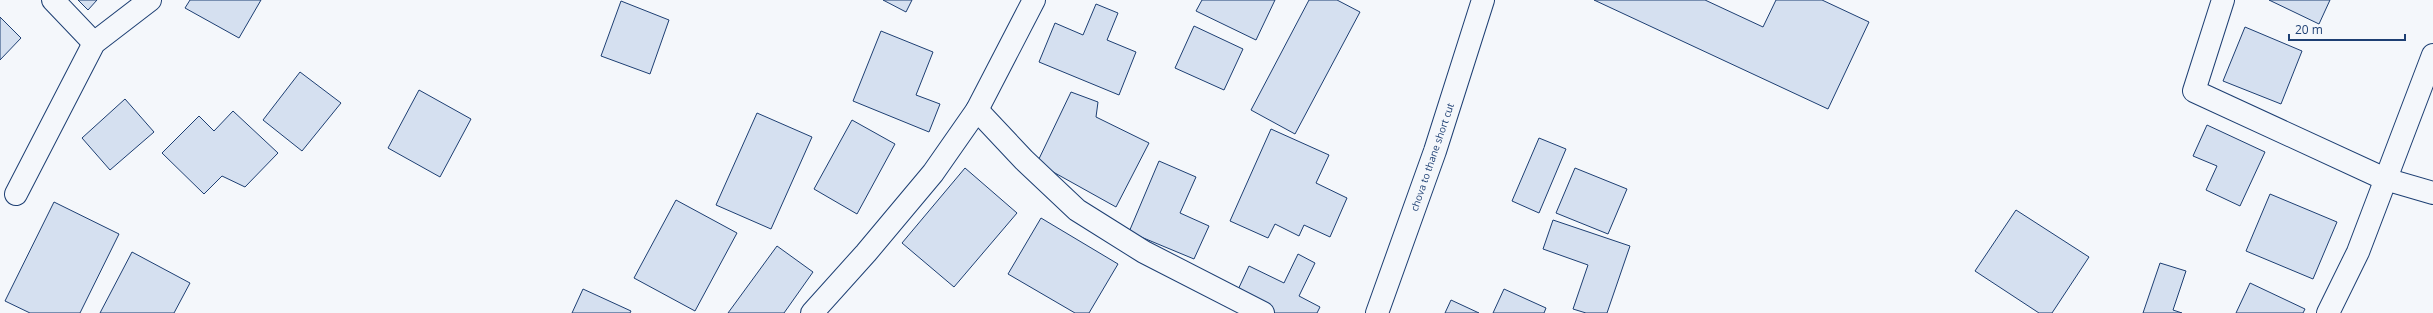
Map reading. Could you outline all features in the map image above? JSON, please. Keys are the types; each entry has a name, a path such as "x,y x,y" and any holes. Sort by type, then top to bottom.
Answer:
{"street":[{"path":"53,0 94,43"},
{"path":"16,194 94,43 150,0"},
{"path":"812,313 866,253 933,173 978,110 1034,0"},
{"name":"chova to thane short cut","path":"1377,313 1435,151 1483,0"},
{"path":"2223,0 2194,91 2385,179 2433,193"},
{"path":"2328,313 2358,252 2433,55"},
{"path":"978,110 1024,160 1077,210 1144,252 1263,313"}],"building":[{"path":"78,0 97,0 88,10"},
{"path":"190,0 261,0 239,38 185,8"},
{"path":"883,0 912,0 906,12"},
{"path":"1202,0 1275,0 1256,40 1196,11"},
{"path":"1309,0 1337,0 1360,12 1295,134 1251,110"},
{"path":"1594,0 1705,0 1763,27 1776,0 1822,0 1869,22 1828,109"},
{"path":"2269,0 2330,0 2319,24"},
{"path":"621,1 669,20 650,74 601,56"},
{"path":"1096,4 1118,13 1107,40 1136,52 1119,95 1039,62 1055,23 1083,35"},
{"path":"0,17 21,38 0,60"},
{"path":"1194,26 1243,49 1224,90 1175,68"},
{"path":"2245,27 2302,51 2281,104 2223,81"},
{"path":"881,31 933,52 916,95 940,104 929,132 853,101"},
{"path":"300,72 341,103 302,151 263,120"},
{"path":"419,90 471,119 440,177 388,148"},
{"path":"1071,92 1098,102 1096,117 1149,143 1116,207 1037,163"},
{"path":"125,99 154,132 110,170 82,138"},
{"path":"233,111 278,153 245,187 222,176 204,194 162,153 199,116 214,131"},
{"path":"757,113 812,137 771,229 716,205"},
{"path":"852,120 895,144 857,214 814,189"},
{"path":"2207,125 2265,152 2240,206 2206,190 2217,166 2193,156"},
{"path":"1271,129 1329,155 1316,183 1347,198 1330,237 1304,225 1299,236 1275,224 1268,238 1230,221"},
{"path":"1539,138 1566,149 1539,213 1512,201"},
{"path":"1159,161 1196,177 1180,213 1209,226 1194,259 1129,232"},
{"path":"965,168 1017,213 954,287 902,243"},
{"path":"1575,168 1627,189 1608,234 1556,213"},
{"path":"2270,194 2337,222 2313,279 2246,251"},
{"path":"676,200 737,233 695,311 634,278"},
{"path":"54,202 119,234 80,313 30,313 5,301"},
{"path":"2016,210 2089,257 2052,313 2039,313 1975,271"},
{"path":"1041,218 1118,264 1089,313 1075,313 1008,274"},
{"path":"1553,220 1630,246 1607,313 1586,313 1573,309 1588,265 1543,249"},
{"path":"777,246 813,272 784,313 728,313"},
{"path":"132,252 190,283 174,313 100,313"},
{"path":"1298,254 1315,263 1299,296 1320,307 1317,313 1274,313 1236,294 1249,266 1284,283"},
{"path":"2160,263 2186,271 2173,310 2182,313 2143,313"},
{"path":"2250,283 2305,309 2303,313 2236,313"},
{"path":"583,289 631,311 630,313 572,313"},
{"path":"1504,289 1546,308 1544,313 1493,313"},
{"path":"1451,300 1479,313 1445,313"}]}
